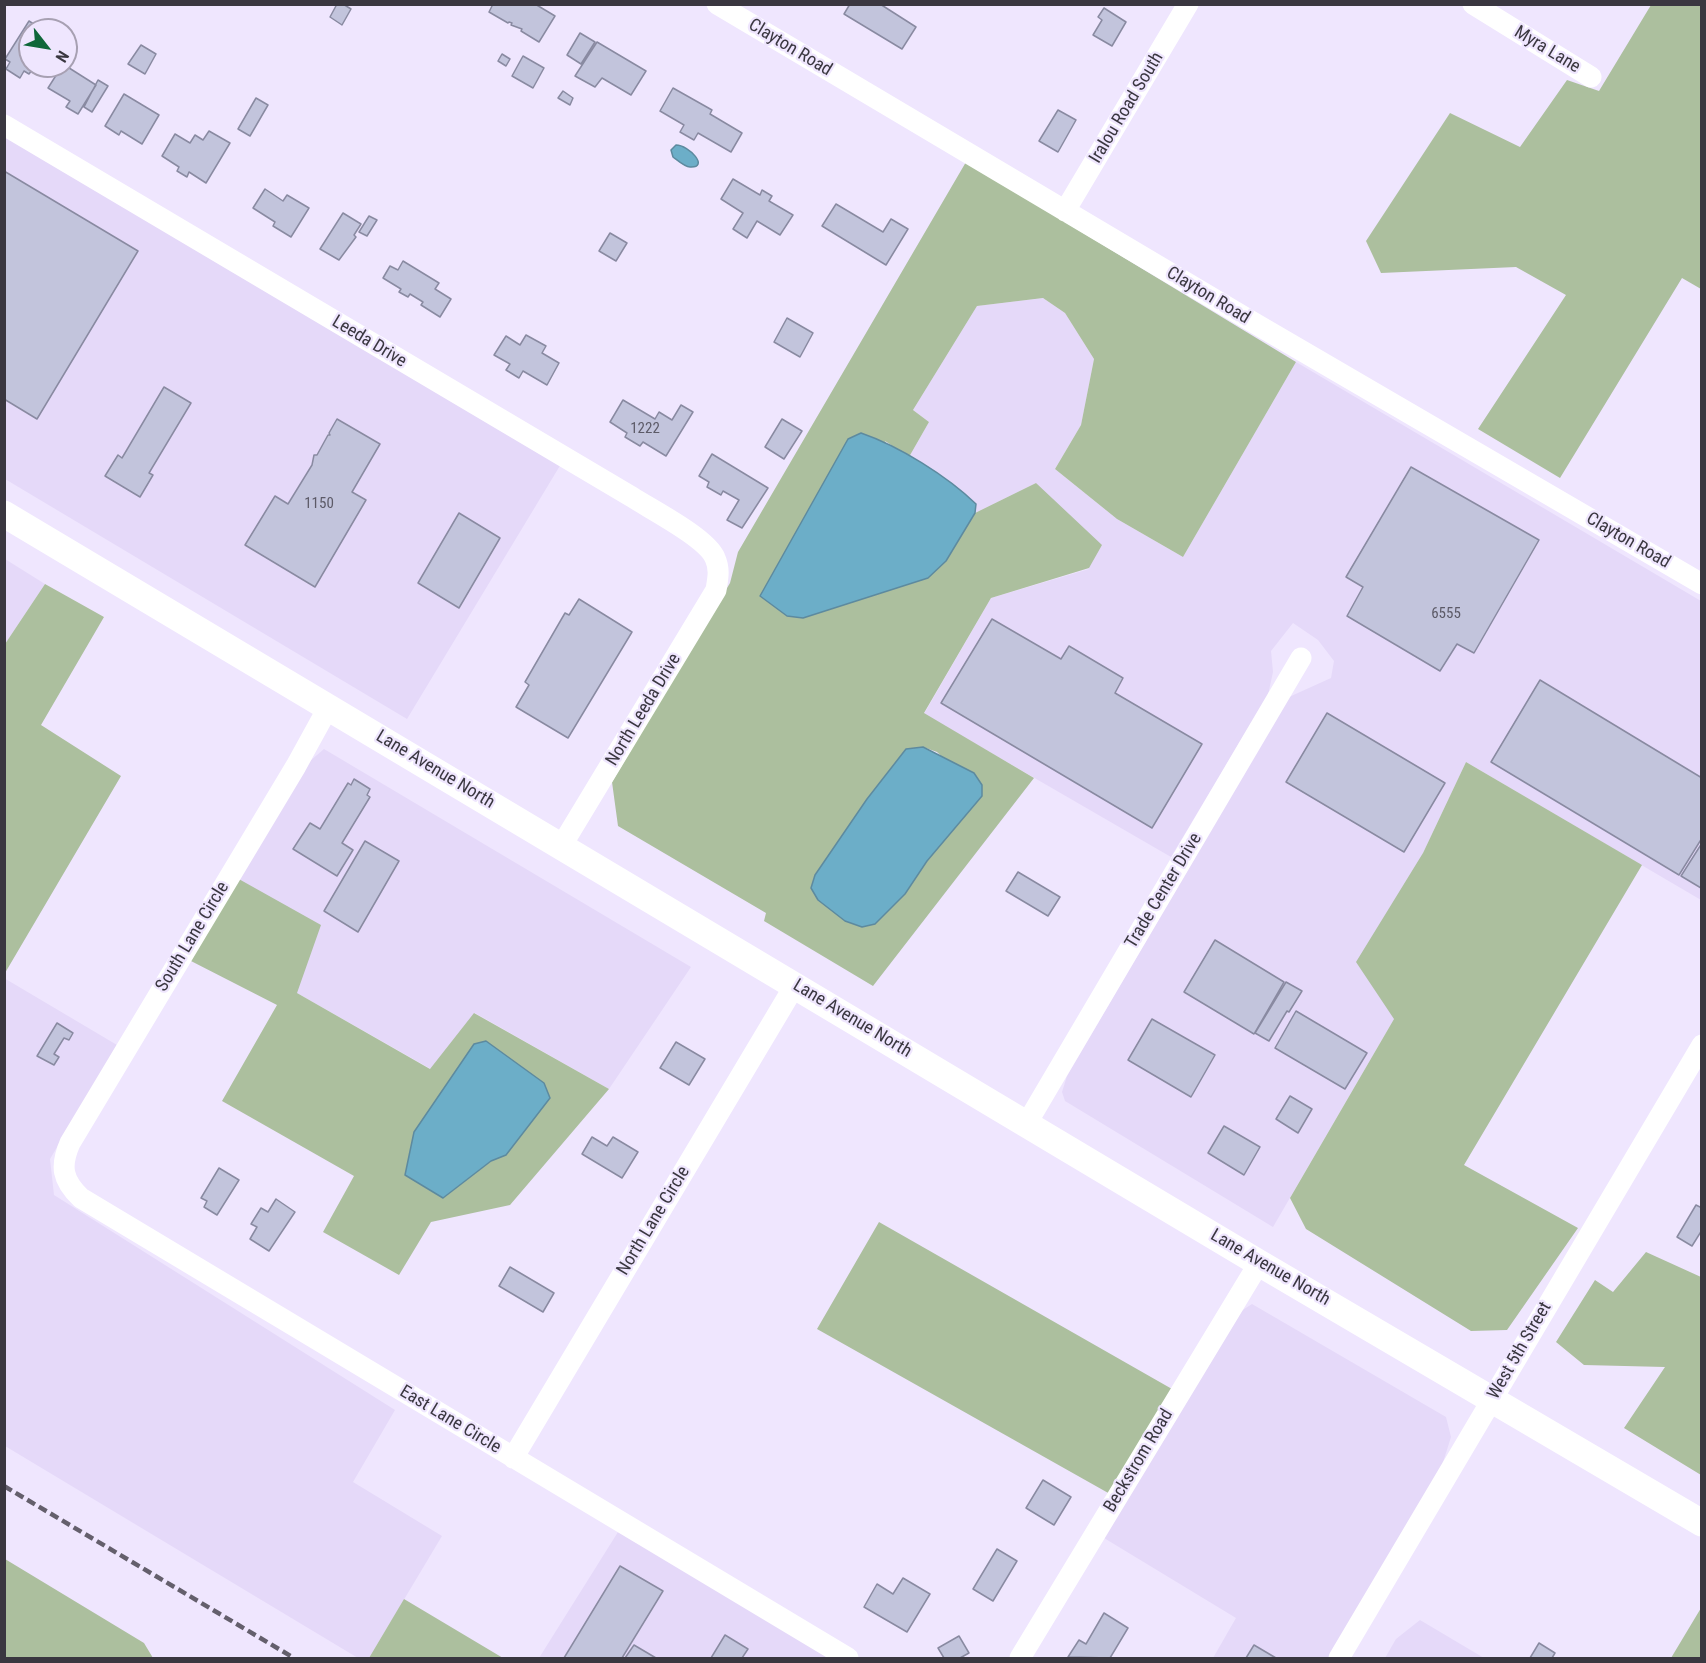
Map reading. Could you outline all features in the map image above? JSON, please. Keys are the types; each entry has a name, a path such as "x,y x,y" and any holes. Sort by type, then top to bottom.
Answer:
{"main road":[{"name":"Lane Avenue North","path":"4,514 1259,1263 1701,1523"}],"street":[{"name":"Clayton Road","path":"717,4 1701,584"},
{"name":"Iralou Road South","path":"1065,211 1188,4"},
{"name":"Myra Lane","path":"1473,4 1591,76"},
{"name":"Leeda Drive","path":"4,125 632,497 702,541 715,556 719,572"},
{"name":"North Leeda Drive","path":"562,845 716,590 719,572"},
{"name":"Trade Center Drive","path":"1027,1123 1301,658"},
{"name":"South Lane Circle","path":"63,1170 63,1159 70,1143 290,776 329,706"},
{"name":"North Lane Circle","path":"513,1458 795,985"},
{"name":"West 5th Street","path":"1339,1659 1701,1045"},
{"name":"East Lane Circle","path":"63,1170 72,1190 81,1198 848,1659"},
{"name":"Beckstrom Road","path":"1020,1659 1259,1263"}],"shaded area":[{"path":"4,131 561,464 407,719 5,479"},
{"path":"1043,298 1065,313 1094,359 1081,425 1055,469 1117,519 1183,557 1296,362 1701,601 1701,900 1466,762 1423,853 1394,1019 1273,1227 1065,1101 1062,1092 1067,1076 1289,697 1331,678 1334,661 1318,640 1293,623 1271,651 1273,672 1268,695 1171,857 924,714 991,598 1089,569 1036,483 975,513 976,504 909,457 929,422 913,410 977,306"},
{"path":"5,559 45,584 5,644"},
{"path":"324,749 691,967 609,1089 475,1013 431,1069 297,993 237,878 310,761"},
{"path":"4,978 117,1045 50,1159 54,1195 395,1410 353,1482 442,1536 369,1658 358,1658 5,1446"},
{"path":"1252,1304 1446,1417 1451,1437 1440,1472 1328,1658 1213,1658 1236,1618 1104,1538 1235,1315"},
{"path":"618,1532 835,1658 539,1658"},
{"path":"1420,1620 1484,1658 1385,1658 1396,1639"}],"green space":[{"path":"1651,5 1701,5 1701,289 1682,278 1560,478 1478,429 1566,295 1516,267 1381,273 1366,241 1450,113 1520,147 1567,80 1599,91"},
{"path":"966,162 1296,362 1183,557 1117,519 1055,469 1081,425 1094,359 1065,313 1043,298 977,306 913,410 929,422 909,457 885,441 946,561 975,513 1036,483 1102,545 1089,568 991,598 924,713 1034,778 873,986 764,921 766,913 618,826 612,782 730,583 738,552","holes":["923,747 937,752 982,796 927,861 905,894 811,888 815,875 906,749"]},
{"path":"45,584 104,617 41,725 121,776 5,973 5,644"},
{"path":"1466,762 1642,865 1464,1165 1578,1228 1507,1330 1471,1331 1306,1229 1290,1198 1394,1019 1356,962 1423,853"},
{"path":"237,878 321,925 297,993 430,1069 474,1013 609,1089 510,1205 431,1222 399,1275 323,1232 354,1176 222,1101 277,1005 189,960","holes":["506,1155 491,1161 443,1198 405,1175"]},
{"path":"879,1222 1172,1389 1110,1494 817,1329"},
{"path":"1646,1252 1701,1277 1701,1475 1624,1428 1665,1367 1584,1365 1556,1342 1595,1280 1613,1292"},
{"path":"5,1559 144,1643 153,1658 5,1658"},
{"path":"404,1599 503,1658 369,1658"},
{"path":"1701,1608 1701,1658 1671,1658"}],"water":[{"path":"676,145 691,152 698,160 698,164 688,167 673,157 671,150"},
{"path":"861,433 891,446 937,473 976,504 975,513 946,561 928,578 803,618 787,616 760,596 848,439"},
{"path":"923,747 974,773 982,785 982,796 927,861 905,894 875,924 862,927 845,921 818,900 811,888 815,875 867,799 906,749"},
{"path":"486,1041 544,1083 550,1098 506,1155 491,1161 443,1198 405,1175 414,1132 474,1044"}],"building":[{"path":"337,4 343,4 351,9 342,25 330,17"},
{"path":"493,4 535,4 555,16 539,42 521,31 522,29 511,25 512,23 489,12"},
{"path":"850,4 880,4 916,27 902,49 844,14"},
{"path":"1104,8 1126,22 1112,46 1093,35 1102,20 1098,17"},
{"path":"580,33 595,42 581,64 567,55"},
{"path":"18,38 18,77 6,69 10,62 5,59"},
{"path":"597,42 646,71 631,95 602,78 595,87 575,76"},
{"path":"141,45 156,54 145,74 128,64"},
{"path":"502,54 510,59 506,66 498,61"},
{"path":"523,56 544,68 533,88 512,76"},
{"path":"78,74 96,85 78,114 66,107 70,101 48,88 54,78 78,78"},
{"path":"98,80 108,86 92,112 84,107"},
{"path":"673,88 712,110 710,114 742,133 731,152 698,133 694,140 680,132 684,125 660,111"},
{"path":"563,91 573,98 570,105 558,98"},
{"path":"124,94 159,115 142,144 121,131 119,135 105,126"},
{"path":"256,98 268,105 250,136 238,129"},
{"path":"1058,110 1076,120 1058,152 1039,141"},
{"path":"209,131 230,143 206,183 189,172 187,177 177,171 179,167 162,156 175,134 190,143 195,135 203,140"},
{"path":"4,171 138,251 37,419 4,399"},
{"path":"733,179 760,195 762,190 772,196 769,201 793,215 780,235 757,221 747,238 733,229 743,213 721,199"},
{"path":"265,189 283,201 287,195 309,208 291,237 273,226 275,222 253,208"},
{"path":"836,204 883,232 891,219 908,229 886,265 822,226"},
{"path":"343,213 361,224 354,235 356,237 339,260 320,249"},
{"path":"369,216 377,220 367,236 359,232"},
{"path":"610,233 627,243 616,261 599,251"},
{"path":"403,261 439,283 435,289 451,299 440,317 421,305 423,302 410,294 408,297 399,292 401,289 383,278 390,266 398,270"},
{"path":"787,318 813,333 800,357 774,342"},
{"path":"526,335 546,346 542,353 559,363 547,385 523,371 519,378 506,370 510,364 494,355 506,336 520,345"},
{"path":"164,387 191,403 149,473 153,475 140,497 105,476 118,455 122,458"},
{"path":"623,400 655,419 659,412 672,420 681,405 693,412 666,456 643,442 640,446 625,437 627,433 610,422"},
{"path":"337,419 380,444 352,492 366,500 315,587 245,545 275,496 288,504 312,465 314,455 317,455 330,435"},
{"path":"782,419 802,431 784,459 765,447"},
{"path":"712,454 768,488 742,528 727,520 739,500 723,491 721,495 707,487 709,482 699,476"},
{"path":"1411,467 1539,540 1474,653 1457,644 1440,671 1347,616 1363,587 1346,577"},
{"path":"459,513 500,538 459,608 418,583"},
{"path":"579,599 632,632 568,738 516,707 529,685 525,682 565,613 569,615"},
{"path":"992,619 1061,659 1069,646 1123,678 1115,693 1202,744 1152,828 941,703"},
{"path":"1540,680 1702,778 1702,838 1679,875 1491,762"},
{"path":"1327,713 1445,783 1404,852 1286,782"},
{"path":"354,779 370,789 367,795 370,797 342,843 353,850 337,876 293,849 310,823 320,829 348,783 351,785"},
{"path":"365,841 399,861 358,932 324,911"},
{"path":"1702,843 1702,887 1701,888 1681,876"},
{"path":"1018,872 1060,897 1048,916 1006,891"},
{"path":"1215,940 1284,982 1254,1034 1184,992"},
{"path":"1286,982 1302,991 1269,1041 1255,1033"},
{"path":"1296,1011 1367,1053 1345,1089 1275,1048"},
{"path":"1152,1019 1215,1055 1191,1097 1128,1060"},
{"path":"57,1023 73,1033 69,1040 64,1038 54,1054 59,1057 54,1065 37,1056"},
{"path":"676,1042 705,1059 689,1085 660,1068"},
{"path":"1290,1096 1312,1109 1298,1133 1276,1119"},
{"path":"1224,1126 1260,1147 1244,1175 1208,1153"},
{"path":"592,1137 607,1146 613,1137 638,1152 622,1178 582,1154"},
{"path":"219,1168 239,1180 217,1215 204,1207 207,1201 201,1198"},
{"path":"276,1199 295,1212 269,1251 250,1239 257,1227 251,1224 261,1208 268,1212"},
{"path":"1696,1205 1702,1208 1702,1230 1692,1246 1677,1237"},
{"path":"510,1267 554,1293 543,1312 499,1286"},
{"path":"1043,1480 1071,1497 1054,1525 1026,1508"},
{"path":"997,1549 1017,1561 993,1601 973,1589"},
{"path":"620,1566 663,1591 622,1658 564,1658"},
{"path":"903,1578 930,1594 907,1632 864,1607 877,1584 893,1594"},
{"path":"1104,1613 1128,1628 1110,1658 1068,1657 1079,1640 1086,1644"},
{"path":"725,1635 748,1649 742,1658 711,1658"},
{"path":"959,1636 969,1653 960,1658 944,1658 938,1648"},
{"path":"1539,1643 1555,1653 1552,1658 1530,1658"},
{"path":"634,1645 656,1658 625,1658"},
{"path":"1254,1645 1276,1658 1246,1658"}],"railway":[{"path":"4,1486 294,1658"}]}
